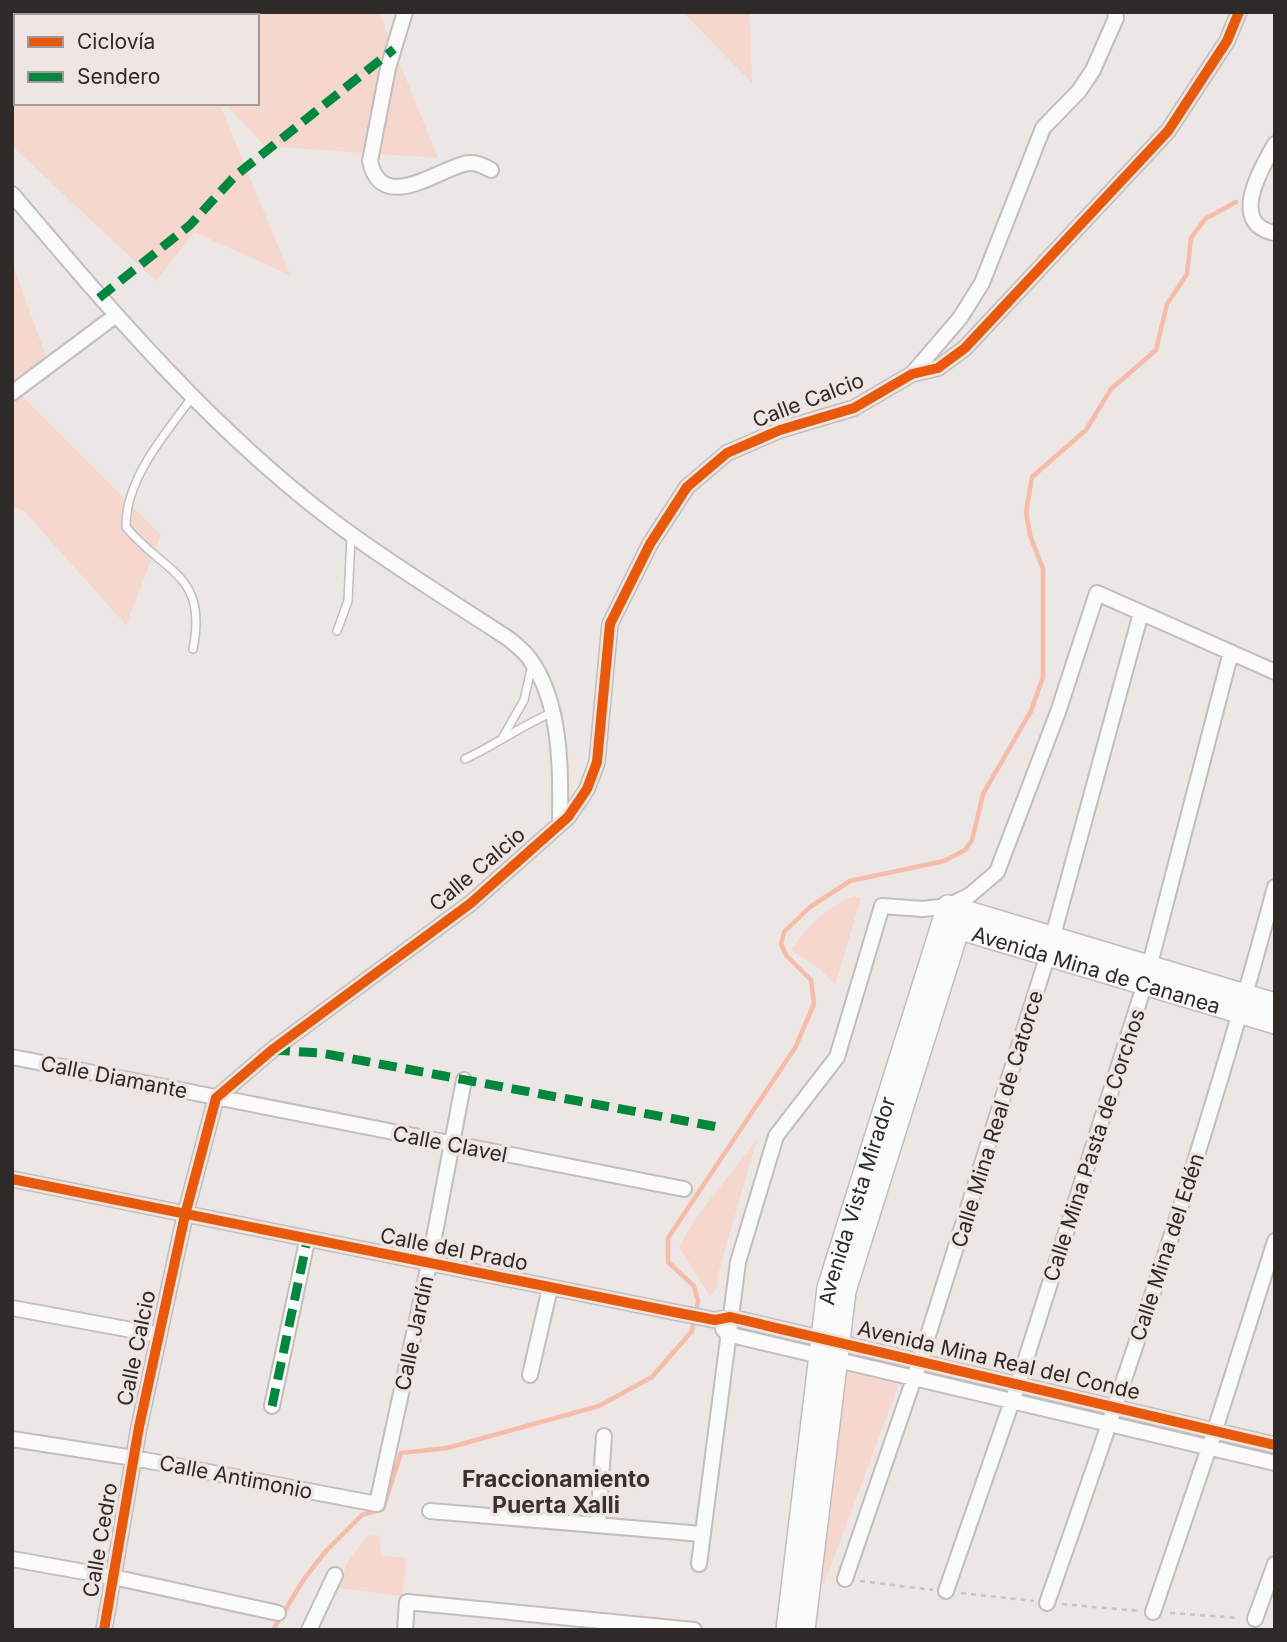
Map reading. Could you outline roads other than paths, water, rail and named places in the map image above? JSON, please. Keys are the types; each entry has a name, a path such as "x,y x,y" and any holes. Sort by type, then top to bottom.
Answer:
{"street":[{"path":"405,12 388,68 370,161 372,170 381,180 406,186 420,184 467,163 481,164 491,170"},
{"path":"912,374 960,318 982,283 1043,128 1080,91 1093,70 1116,18 1115,12"},
{"path":"912,374 938,368 965,348 1043,268 1104,196 1168,131 1227,41 1239,12"},
{"path":"1275,144 1253,185 1250,209 1258,223 1275,233"},
{"path":"12,194 115,316 241,443 352,534 509,639 533,664 551,713 558,759 559,824"},
{"path":"12,393 115,316"},
{"name":"Calle Calcio","path":"134,1458 185,1215 216,1097 272,1050 471,903 559,824 587,789 597,762 610,624 650,544 687,487 727,453 780,430 854,408 912,374"},
{"path":"956,912 997,872 1003,862 1058,712 1097,593 1275,672"},
{"name":"Calle Mina Real de Catorce","path":"845,1579 920,1361 1051,946 1141,612"},
{"name":"Calle Mina Pasta de Corchos","path":"946,1591 1018,1384 1148,974 1231,652"},
{"name":"Calle Mina del Edén","path":"1047,1603 1116,1407 1243,1004 1275,887"},
{"name":"Avenida Mina de Cananea","path":"718,1318 776,1136 837,1057 882,906 956,912 1051,946 1243,1004 1275,1023"},
{"name":"Avenida Vista Mirador","path":"787,1630 798,1602 829,1349 828,1289 889,1121 956,912"},
{"name":"Avenida Mina de Cananea","path":"1243,1004 1275,1004"},
{"name":"Calle Diamante","path":"12,1057 216,1097"},
{"name":"Calle Jardín","path":"377,1504 429,1264 464,1080"},
{"name":"Calle Clavel","path":"216,1097 684,1189"},
{"name":"Calle del Prado","path":"12,1179 307,1241 684,1314 718,1318"},
{"path":"272,1406 307,1241"},
{"path":"1153,1612 1210,1447 1275,1241"},
{"path":"530,1375 550,1287"},
{"path":"12,1308 159,1335"},
{"path":"699,1564 727,1334 718,1318"},
{"name":"Avenida Mina Real del Conde","path":"718,1318 829,1349 914,1378 1275,1463"},
{"name":"Avenida Mina Real del Conde","path":"727,1334 920,1361 1275,1445"},
{"path":"598,1524 604,1436"},
{"name":"Calle Antimonio","path":"12,1438 377,1504"},
{"name":"Calle Cedro","path":"104,1630 134,1458"},
{"path":"430,1511 702,1534"},
{"path":"12,1559 113,1577 278,1614"},
{"path":"1255,1619 1275,1564"},
{"path":"309,1630 335,1575"},
{"path":"405,1630 407,1602 694,1630"},
{"name":"Avenida Vista Mirador","path":"798,1602 804,1630"}],"lane":[{"path":"194,396 161,440 130,492 125,508 126,527 146,549 178,574 192,595 199,622 194,649"},
{"path":"337,631 348,601 352,534"},
{"path":"498,744 524,700 533,664"},
{"path":"465,759 498,744 523,725 551,713"}],"waterway":[{"path":"273,1630 304,1579 326,1551 362,1515 383,1509 401,1453 447,1448 599,1406 652,1377 692,1331 698,1301 694,1286 668,1262 668,1238 795,1048 814,1004 811,980 786,955 781,944 784,932 810,907 850,881 944,861 965,850 972,840 983,794 1031,711 1043,677 1043,569 1030,535 1026,512 1032,477 1086,430 1111,389 1156,350 1167,304 1187,274 1191,238 1205,219 1236,202"}],"district":[{"name":"Fraccionamiento Puerta Xalli","path":"556,1492"}]}
